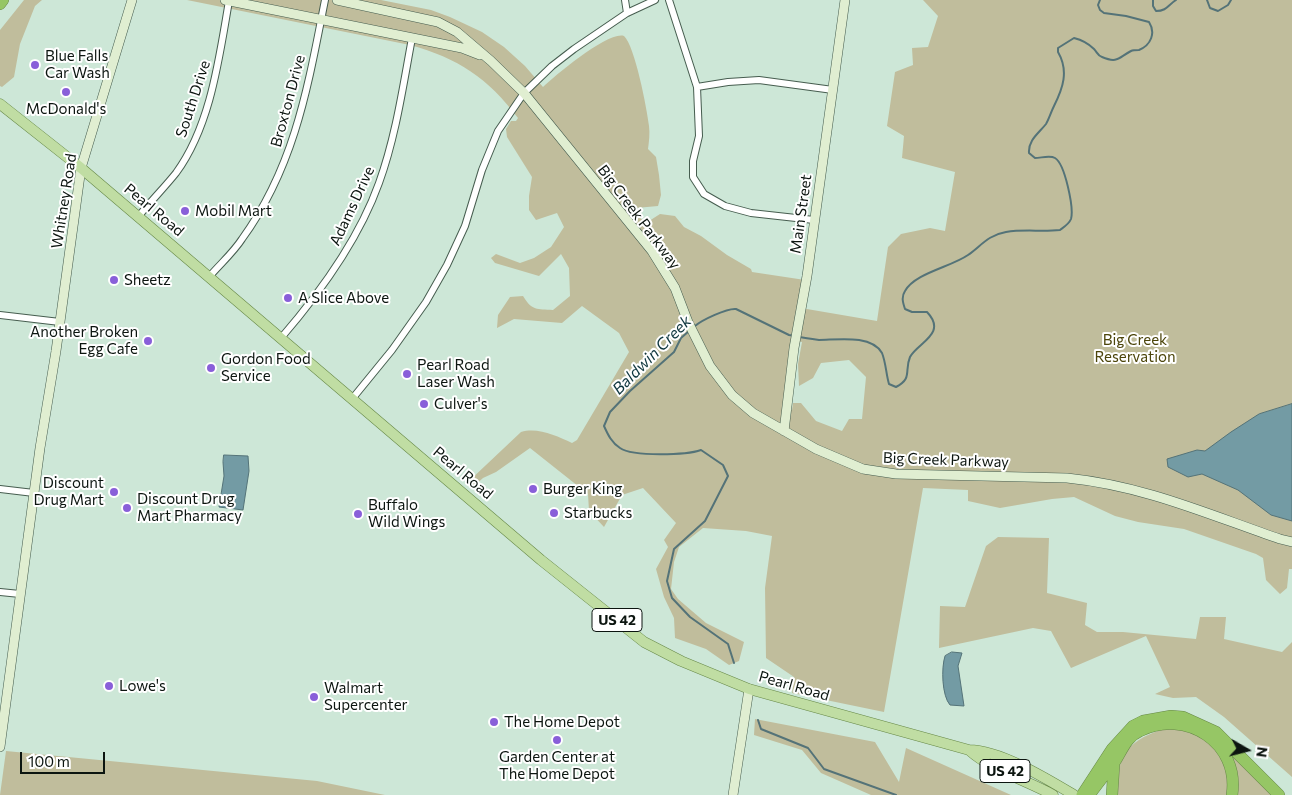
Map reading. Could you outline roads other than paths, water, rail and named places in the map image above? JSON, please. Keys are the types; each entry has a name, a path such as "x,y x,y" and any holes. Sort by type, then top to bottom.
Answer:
{"highway":[{"path":"0,4 2,0"},
{"path":"1082,795 1112,749 1133,726 1143,721 1171,716 1183,717 1216,732 1279,795"},
{"path":"1089,795 1114,762 1126,742 1140,731 1171,724 1184,725 1201,730 1214,740 1225,754 1232,773 1234,785 1232,795"},
{"path":"1112,795 1114,762"}],"main road":[{"name":"Pearl Road","path":"0,104 81,168 542,560 644,642 681,661 749,689 969,750 982,750 1030,770 1074,795"},
{"name":"Pearl Road","path":"969,750 980,760 1053,795"}],"street":[{"name":"Whitney Road","path":"0,748 81,168 132,0"},
{"name":"Big Creek Parkway","path":"227,0 462,48 485,56"},
{"name":"South Drive","path":"138,217 176,172 194,141 205,110 218,62 227,0"},
{"name":"Broxton Drive","path":"209,277 243,239 281,171 295,133 325,0"},
{"name":"Big Creek Parkway","path":"337,0 438,22 457,32 524,93 652,251 675,288 688,322 710,366 732,394 753,412 784,431 816,449 863,469 896,474 1067,478 1094,481 1158,495 1280,540 1292,542"},
{"path":"625,0 627,13"},
{"path":"352,399 392,350 426,302 447,264 464,226 482,170 498,131 524,93 552,66 627,13 655,0"},
{"path":"670,0 697,87 699,136 693,161 693,178 704,194 725,206 750,214 814,220"},
{"name":"Main Street","path":"784,431 794,348 845,0"},
{"name":"Adams Drive","path":"281,338 307,308 344,253 378,184 396,120 412,38"},
{"path":"697,87 759,80 833,90"},
{"path":"0,315 60,322"},
{"path":"0,489 34,494"},
{"path":"0,592 20,594"},
{"path":"733,795 749,689"}],"water":[{"path":"1292,404 1292,521 1271,515 1238,490 1202,474 1188,477 1168,467 1167,459 1197,450 1205,451 1259,414"},
{"path":"224,455 248,456 249,471 243,510 219,507 224,476"},
{"path":"952,652 962,653 958,666 964,706 950,705 945,695 943,682 944,661 945,656"}],"waterway":[{"name":"Baldwin Creek","path":"799,337 819,340 853,339 870,343 882,353 889,384 896,387 905,380 910,357 929,338 934,326 933,320 927,312 912,312 905,309 903,296 910,285 917,279 968,255 989,238 1000,233 1060,230 1068,224 1072,213 1070,196 1059,162 1051,157 1035,158 1029,153 1032,140 1046,124 1064,79 1058,48 1074,38 1087,43 1099,55 1115,60 1131,51 1143,48 1149,42 1152,34 1149,22 1104,13 1098,5 1100,0"},
{"name":"Baldwin Creek","path":"1153,0 1153,6 1156,11 1165,9 1176,0"},
{"name":"Baldwin Creek","path":"1207,0 1210,8 1218,11 1228,5 1231,0"},
{"name":"Baldwin Creek","path":"695,326 727,310 736,309 794,336"},
{"name":"Baldwin Creek","path":"689,331 681,338 674,352 630,391 610,412 604,426 615,444 627,451 660,454 701,450 723,465 728,476 705,521 674,549 667,581 672,598 690,617 728,644 734,663"},
{"name":"Baldwin Creek","path":"758,720 761,729 808,748 824,769 896,795"}],"place":[{"name":"Blue Falls Car Wash","path":"35,65"},
{"name":"McDonald's","path":"66,92"},
{"name":"Mobil Mart","path":"185,211"},
{"name":"Sheetz","path":"114,280"},
{"name":"A Slice Above","path":"288,298"},
{"name":"Another Broken Egg Cafe","path":"148,341"},
{"name":"Gordon Food Service","path":"211,368"},
{"name":"Pearl Road Laser Wash","path":"407,374"},
{"name":"Culver's","path":"424,404"},
{"name":"Burger King","path":"533,489"},
{"name":"Discount Drug Mart","path":"114,492"},
{"name":"Discount Drug Mart Pharmacy","path":"127,508"},
{"name":"Starbucks","path":"554,513"},
{"name":"Buffalo Wild Wings","path":"358,514"},
{"name":"Lowe's","path":"109,686"},
{"name":"Walmart Supercenter","path":"314,697"},
{"name":"The Home Depot","path":"494,722"},
{"name":"Garden Center at The Home Depot","path":"557,740"}],"park label":[{"name":"Big Creek Reservation","path":"1135,348"}]}
